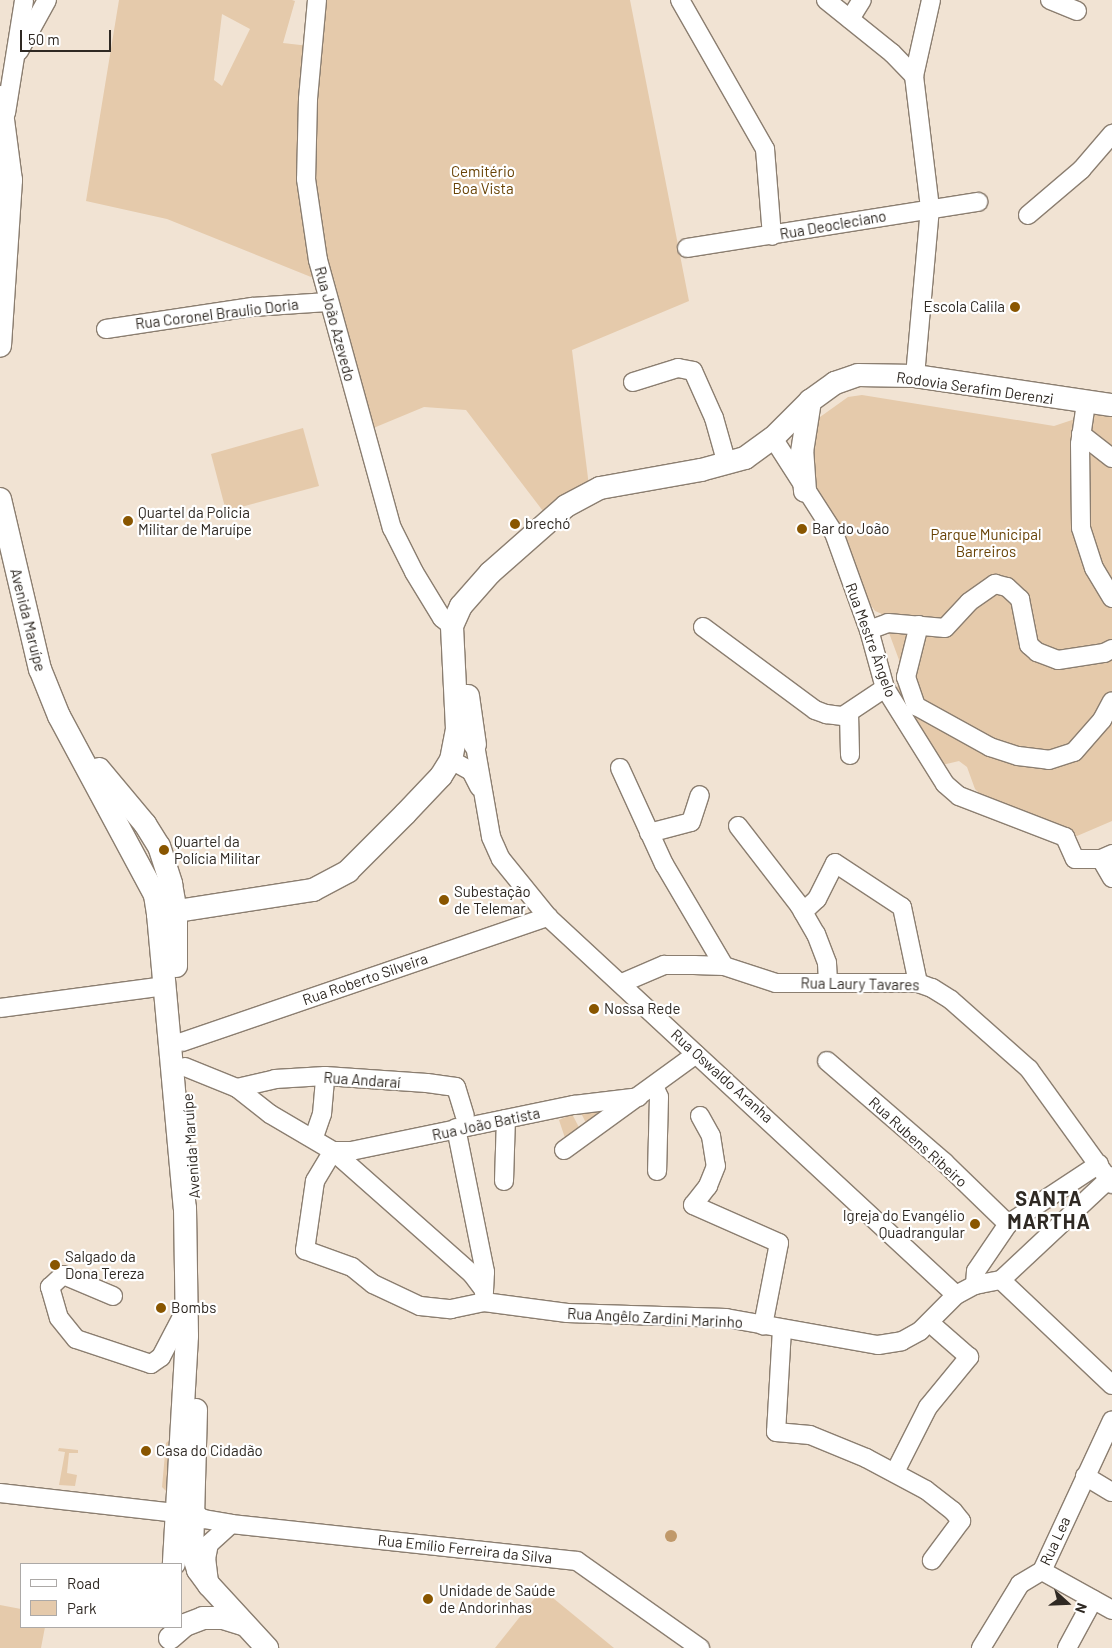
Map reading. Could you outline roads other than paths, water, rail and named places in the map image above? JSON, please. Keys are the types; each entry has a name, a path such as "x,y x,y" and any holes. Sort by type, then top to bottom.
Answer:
{"main road":[{"path":"0,97 5,121 12,180 0,346"},
{"name":"Rodovia Serafim Derenzi","path":"452,626 461,606 490,573 566,506 600,488 727,464 745,458 773,438 810,401 835,383 858,375 915,376 1086,404 1112,406"},
{"path":"805,490 802,452 810,401"},
{"name":"Avenida Maruípe","path":"0,499 5,549 40,669 70,736 145,824 159,846 171,884 167,913 164,986 183,1179 186,1309 180,1333 187,1519 192,1551 198,1570 242,1624 267,1648"},
{"path":"167,913 313,890 348,870 441,776 451,760 457,729 456,658 452,626"},
{"path":"456,658 464,674 475,745"},
{"name":"Avenida Maruípe","path":"167,913 185,1067 197,1228 199,1337 187,1519 174,1563"},
{"path":"182,1628 203,1618 222,1618 242,1624"},
{"path":"170,1638 182,1628"}],"street":[{"path":"5,121 12,62 24,0"},
{"path":"12,62 47,0"},
{"name":"Rua João Azevedo","path":"317,0 308,99 306,179 309,212 328,302 392,528 414,572 442,618 452,626"},
{"path":"680,0 764,149 772,236"},
{"path":"826,0 878,41 914,76"},
{"path":"850,19 862,0"},
{"path":"915,376 930,208 914,76 931,0"},
{"path":"1050,0 1077,11"},
{"path":"1028,215 1081,170 1112,134"},
{"name":"Rua Deocleciano","path":"687,248 772,236 930,208 978,202"},
{"name":"Rua Coronel Braulio Doria","path":"106,329 252,307 328,302"},
{"path":"633,382 678,368 693,371 714,418 727,464"},
{"path":"1086,404 1081,434 1081,528 1091,561 1112,598"},
{"path":"1081,434 1112,458"},
{"name":"Rua Mestre Ângelo","path":"773,438 834,533 869,630 885,688 945,784 959,796 1027,825 1066,838 1074,859 1106,856"},
{"path":"1080,464 1112,458"},
{"path":"869,630 888,623 945,628 969,602 995,584 1007,587 1020,599 1030,645 1036,652 1058,660 1104,653 1112,649"},
{"path":"919,625 906,677 916,706 990,747 1018,756 1050,760 1074,752 1102,720 1112,701"},
{"path":"703,627 814,710 843,716 885,688"},
{"path":"850,713 850,756"},
{"path":"457,729 475,745"},
{"name":"Rua Oswaldo Aranha","path":"475,745 491,837 501,859 548,917 622,983 956,1295"},
{"name":"Rua Oswaldo Aranha","path":"451,760 471,771 482,792"},
{"path":"620,768 649,833 699,928 724,966"},
{"path":"649,833 691,822 700,795"},
{"path":"738,826 803,912 816,934 827,963 828,982"},
{"path":"1106,856 1112,878"},
{"path":"803,912 821,892 835,862 902,907 918,983"},
{"name":"Rua Roberto Silveira","path":"182,1042 548,917"},
{"name":"Rua Laury Tavares","path":"622,983 664,965 724,966 776,983 918,983 951,1000 1029,1069 1111,1180"},
{"path":"0,1008 164,986"},
{"path":"564,1150 696,1054"},
{"name":"Rua Rubens Ribeiro","path":"827,1061 944,1162 1008,1224"},
{"path":"185,1067 237,1088 270,1114 314,1137 333,1151 472,1274 484,1296"},
{"path":"314,1137 322,1114 326,1076"},
{"name":"Rua Andaraí","path":"237,1088 275,1079 326,1076 456,1087 461,1122"},
{"path":"654,1086 659,1097 657,1171"},
{"name":"Rua João Batista","path":"333,1151 351,1151 461,1122 506,1119 574,1105 639,1097"},
{"path":"700,1116 711,1136 716,1166 708,1186 693,1205 779,1243 763,1325"},
{"path":"504,1180 506,1119"},
{"path":"461,1122 485,1272 484,1296"},
{"path":"333,1151 315,1181 305,1250 352,1267 374,1284 420,1306 451,1309 484,1296"},
{"path":"975,1285 976,1271 1008,1224 1099,1164"},
{"path":"956,1295 975,1285 1001,1280 1111,1180"},
{"path":"113,1296 63,1275 52,1282 50,1293 59,1318 76,1339 137,1361 151,1364 160,1357 180,1333"},
{"path":"1001,1280 1112,1385"},
{"name":"Rua Angêlo Zardini Marinho","path":"484,1296 558,1313 726,1318 878,1345 902,1341 933,1320 956,1295"},
{"path":"895,1472 928,1406 969,1357 933,1320"},
{"path":"782,1329 776,1432 810,1435 895,1472 926,1490 962,1522 932,1560"},
{"name":"Rua Lea","path":"981,1648 1020,1584 1042,1571 1112,1420"},
{"path":"1085,1476 1112,1492"},
{"name":"Rua Emílio Ferreira da Silva","path":"0,1493 187,1519 577,1562 700,1648"},
{"path":"209,1585 206,1559 209,1544 232,1524"},
{"path":"1042,1571 1112,1610"},
{"path":"1067,1648 1093,1600"}],"place":[{"name":"Escola Calila","path":"1015,307"},
{"name":"Quartel da Policia Militar de Maruípe","path":"128,521"},
{"name":"brechó","path":"515,524"},
{"name":"Bar do João","path":"802,529"},
{"name":"Quartel da Polícia Militar","path":"164,850"},
{"name":"Subestação de Telemar","path":"444,900"},
{"name":"Nossa Rede","path":"594,1009"},
{"name":"Igreja do Evangélio Quadrangular","path":"975,1224"},
{"name":"Salgado da Dona Tereza","path":"55,1265"},
{"name":"Bombs","path":"161,1308"},
{"name":"Casa do Cidadão","path":"146,1451"},
{"name":"Unidade de Saúde de Andorinhas","path":"428,1599"}],"district":[{"name":"SANTA MARTHA","path":"1049,1210"}],"park label":[{"name":"Cemitério Boa Vista","path":"483,180"},
{"name":"Parque Municipal Barreiros","path":"986,542"}]}
